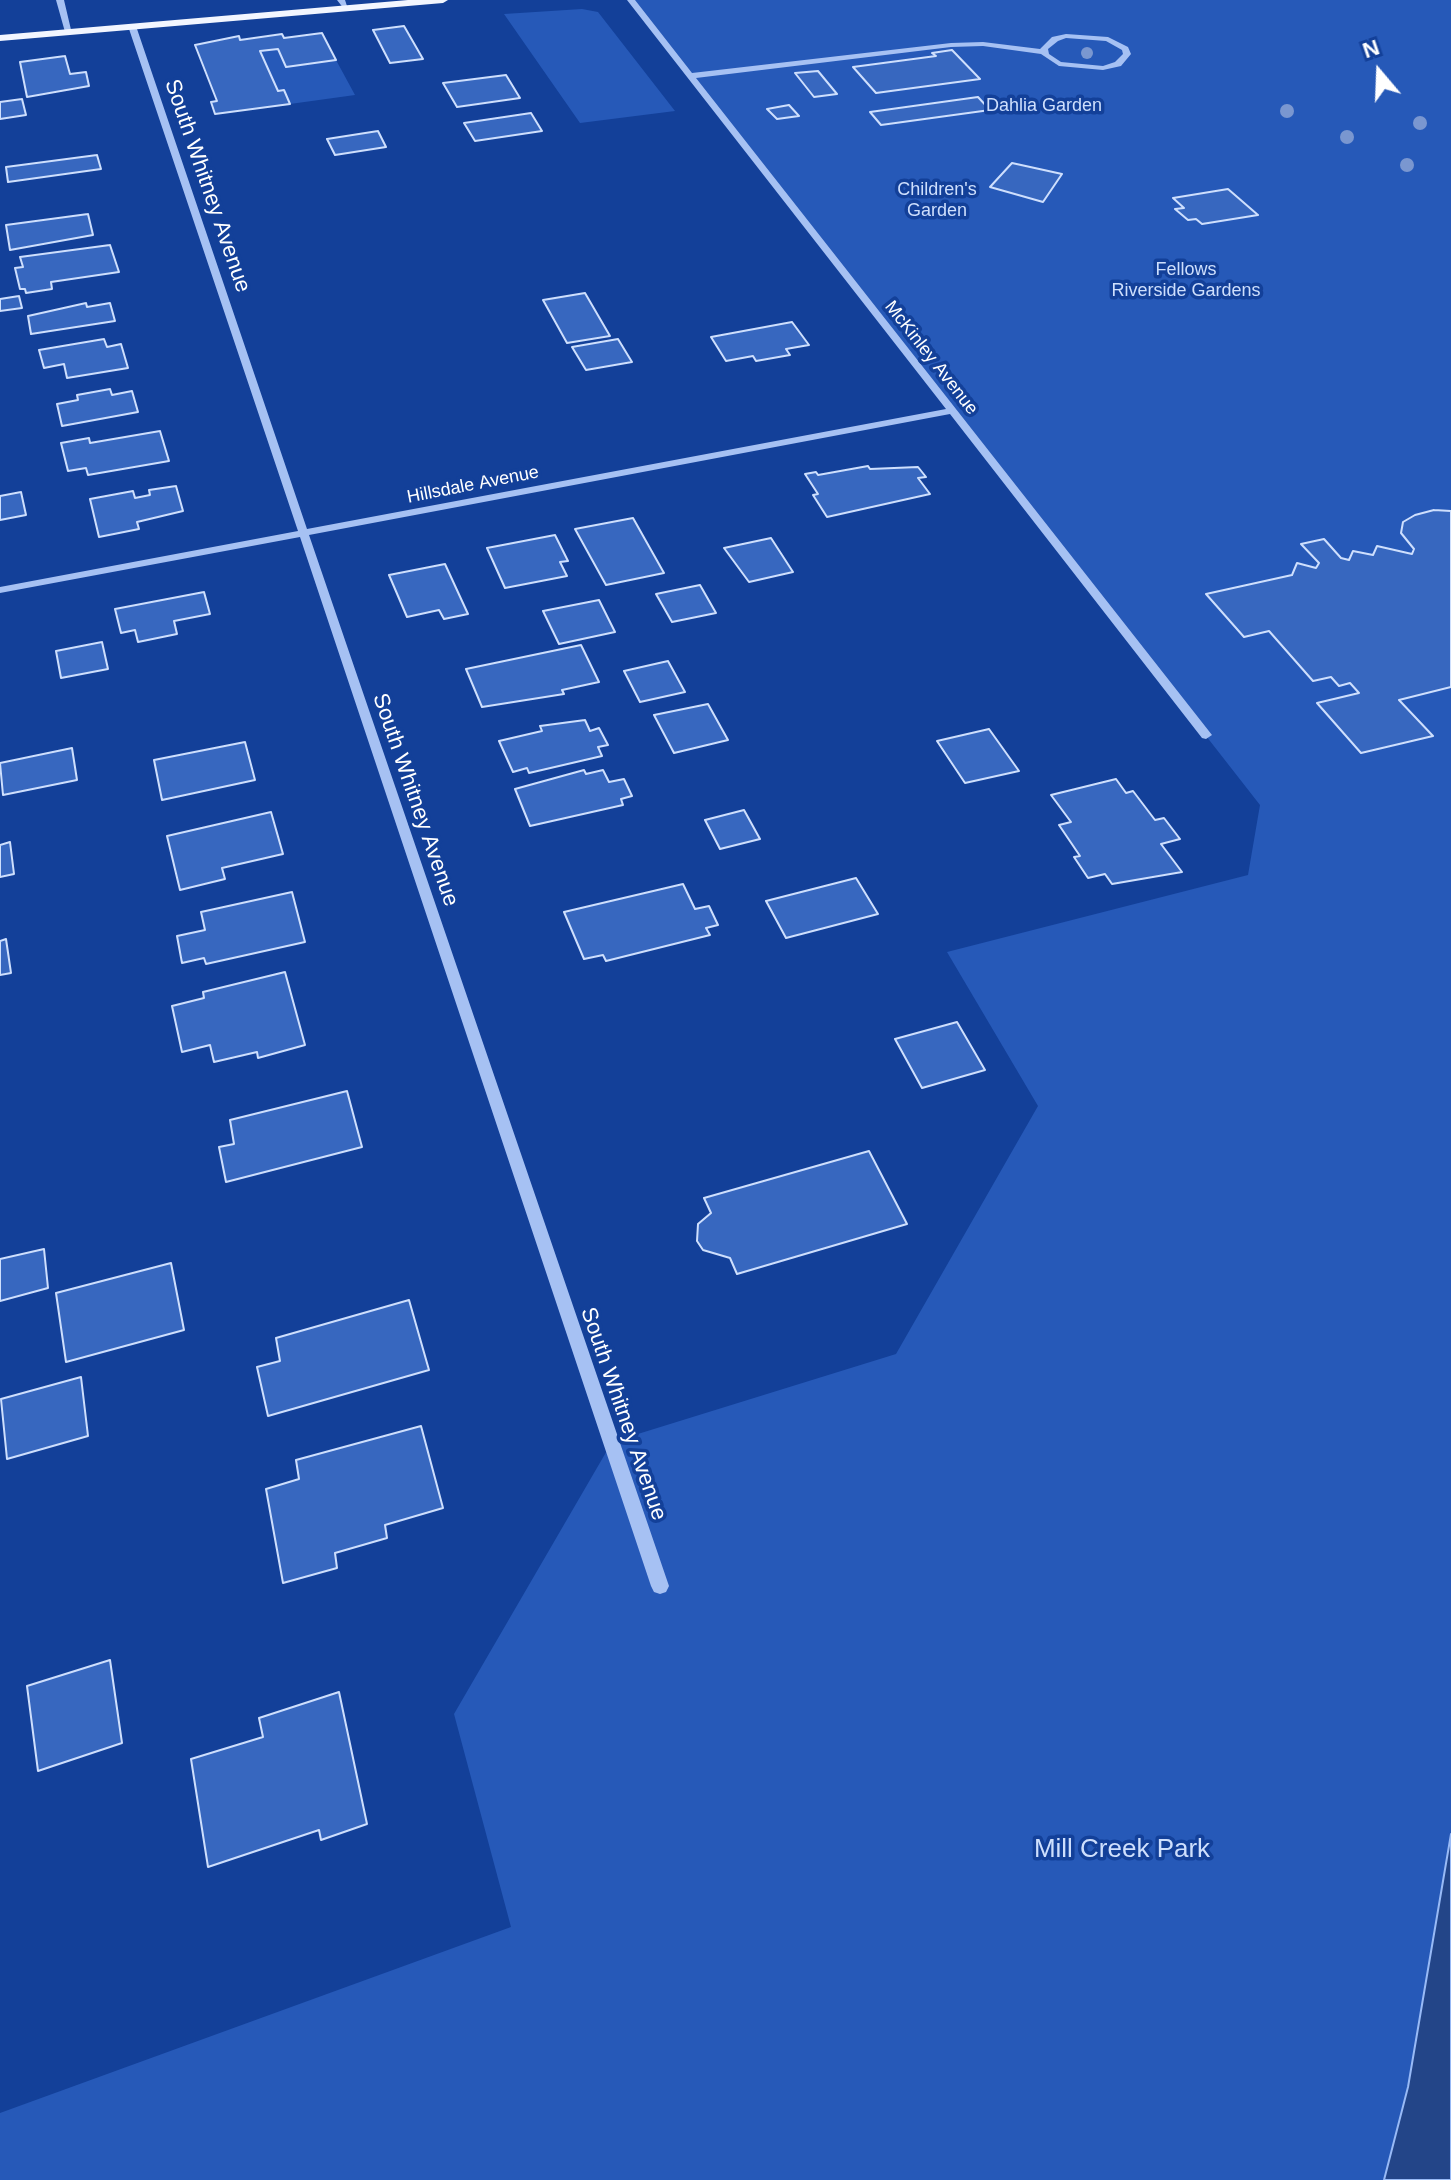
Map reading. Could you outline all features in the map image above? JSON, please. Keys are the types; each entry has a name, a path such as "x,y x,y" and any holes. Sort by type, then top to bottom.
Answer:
{"main road":[{"path":"0,38 343,4 443,0"}],"street":[{"path":"60,0 69,32"},
{"name":"McKinley Avenue","path":"631,0 1206,735"},
{"name":"South Whitney Avenue","path":"132,26 660,1586"},
{"path":"690,76 951,45 983,44 1045,52 1059,64 1083,68 1118,64 1127,54 1125,49 1108,39 1080,35 1055,39 1047,44 1045,52"},
{"name":"Hillsdale Avenue","path":"0,590 952,411"}],"green space":[{"path":"631,0 1451,0 1451,2180 0,2180 0,2113 511,1927 454,1714 612,1442 896,1354 1038,1106 947,952 1248,875 1260,805"},
{"path":"582,9 598,12 675,111 580,123 504,14"},
{"path":"278,49 336,60 355,95 290,104 284,90 278,91 260,51"}],"shaded area":[{"path":"1451,1834 1451,2180 1384,2180 1408,2087"}],"building":[{"path":"404,26 423,59 390,63 373,30"},
{"path":"322,33 336,60 286,67 278,49 260,51 278,91 284,90 290,104 215,114 211,102 217,101 195,45 239,36 240,40 282,34 284,38"},
{"path":"952,50 980,79 876,93 853,67 936,56 932,53"},
{"path":"65,56 70,74 86,72 89,86 27,97 20,62"},
{"path":"818,71 837,94 814,97 795,73"},
{"path":"506,75 520,98 457,107 443,83"},
{"path":"978,97 990,110 881,125 870,112"},
{"path":"22,99 26,115 0,119 0,102"},
{"path":"789,105 799,116 777,119 767,109"},
{"path":"531,113 542,131 475,141 464,123"},
{"path":"378,131 386,147 335,155 327,139"},
{"path":"97,155 101,169 8,182 6,167"},
{"path":"1012,163 1062,174 1043,202 990,187"},
{"path":"1228,189 1258,215 1202,224 1196,219 1188,220 1175,209 1184,208 1173,198"},
{"path":"88,214 93,235 10,250 6,225"},
{"path":"110,245 119,272 51,282 52,289 26,293 25,289 20,289 15,268 23,267 20,257"},
{"path":"585,293 610,336 567,343 543,300"},
{"path":"19,296 22,308 0,311 0,299"},
{"path":"86,303 87,307 110,303 115,321 31,334 28,316"},
{"path":"792,322 809,345 786,349 790,355 756,361 753,356 726,361 711,337"},
{"path":"104,339 107,347 121,344 128,368 67,378 64,364 44,368 39,350"},
{"path":"618,339 632,362 586,370 572,347"},
{"path":"110,389 112,395 132,391 138,412 62,426 57,404 78,400 77,395"},
{"path":"160,431 169,461 88,475 86,468 68,471 61,443 89,438 90,443"},
{"path":"868,466 870,469 918,467 926,477 918,478 930,494 827,517 813,495 818,494 805,474 816,472 818,475"},
{"path":"176,486 183,511 137,522 139,529 99,537 90,499 133,491 135,498 150,495 149,490"},
{"path":"21,492 26,515 0,520 0,496"},
{"path":"1434,510 1451,511 1451,687 1399,700 1433,736 1361,753 1317,703 1359,693 1350,683 1339,686 1331,677 1313,681 1269,631 1244,637 1206,594 1292,575 1297,563 1316,568 1319,563 1301,544 1324,539 1341,558 1349,560 1353,551 1373,555 1377,546 1412,554 1414,549 1401,533 1403,522"},
{"path":"633,518 664,573 606,585 575,529"},
{"path":"555,535 568,561 560,562 567,576 505,588 487,548"},
{"path":"771,538 793,572 749,582 724,548"},
{"path":"445,564 468,614 444,619 439,610 407,617 389,575"},
{"path":"700,585 716,613 672,622 656,594"},
{"path":"204,592 210,614 174,621 177,634 138,642 135,630 121,633 115,609"},
{"path":"599,600 615,632 559,644 543,611"},
{"path":"102,642 108,669 61,678 56,651"},
{"path":"581,645 599,682 562,690 564,694 482,707 466,669"},
{"path":"668,661 685,692 640,702 624,671"},
{"path":"708,704 728,740 674,753 654,715"},
{"path":"585,720 590,731 599,728 608,745 598,747 602,756 529,773 527,768 513,772 499,741 542,731 540,726"},
{"path":"989,729 1019,771 965,783 937,741"},
{"path":"245,742 255,780 162,800 154,760"},
{"path":"72,748 77,780 3,795 0,763"},
{"path":"584,770 586,774 603,770 609,782 624,779 632,796 621,799 623,805 530,826 515,789"},
{"path":"1116,779 1126,793 1133,791 1155,820 1164,818 1180,839 1161,844 1182,872 1112,884 1105,874 1088,878 1074,857 1080,856 1059,825 1071,822 1051,795"},
{"path":"744,810 760,839 720,849 705,820"},
{"path":"271,812 283,854 222,868 225,879 180,890 167,836"},
{"path":"10,842 14,874 0,877 0,845"},
{"path":"856,878 878,914 786,938 766,901"},
{"path":"683,884 695,909 709,906 718,925 706,928 710,935 606,961 603,955 584,959 564,912"},
{"path":"292,892 305,942 206,964 204,958 182,963 177,936 205,930 201,912"},
{"path":"6,939 11,973 0,975 0,941"},
{"path":"285,972 305,1045 258,1058 257,1052 214,1062 210,1045 182,1052 172,1006 204,998 203,992"},
{"path":"957,1022 985,1070 922,1088 895,1039"},
{"path":"347,1091 362,1147 226,1182 219,1147 234,1144 230,1120"},
{"path":"869,1151 907,1224 737,1274 730,1258 703,1250 697,1241 698,1224 711,1213 704,1198"},
{"path":"44,1249 48,1288 0,1301 0,1259"},
{"path":"171,1263 184,1330 66,1362 56,1293"},
{"path":"409,1300 429,1370 268,1416 257,1367 280,1361 276,1338"},
{"path":"81,1377 88,1436 7,1459 1,1399"},
{"path":"421,1426 443,1508 385,1525 387,1538 335,1553 337,1568 283,1583 266,1489 299,1479 296,1460"},
{"path":"110,1660 122,1743 38,1771 27,1686"},
{"path":"339,1692 367,1824 321,1840 319,1830 208,1867 191,1759 263,1737 259,1718"}],"park label":[{"name":"Dahlia Garden","path":"1044,106"},
{"name":"Children's Garden","path":"937,200"},
{"name":"Fellows Riverside Gardens","path":"1186,280"},
{"name":"Mill Creek Park","path":"1122,1850"}]}
